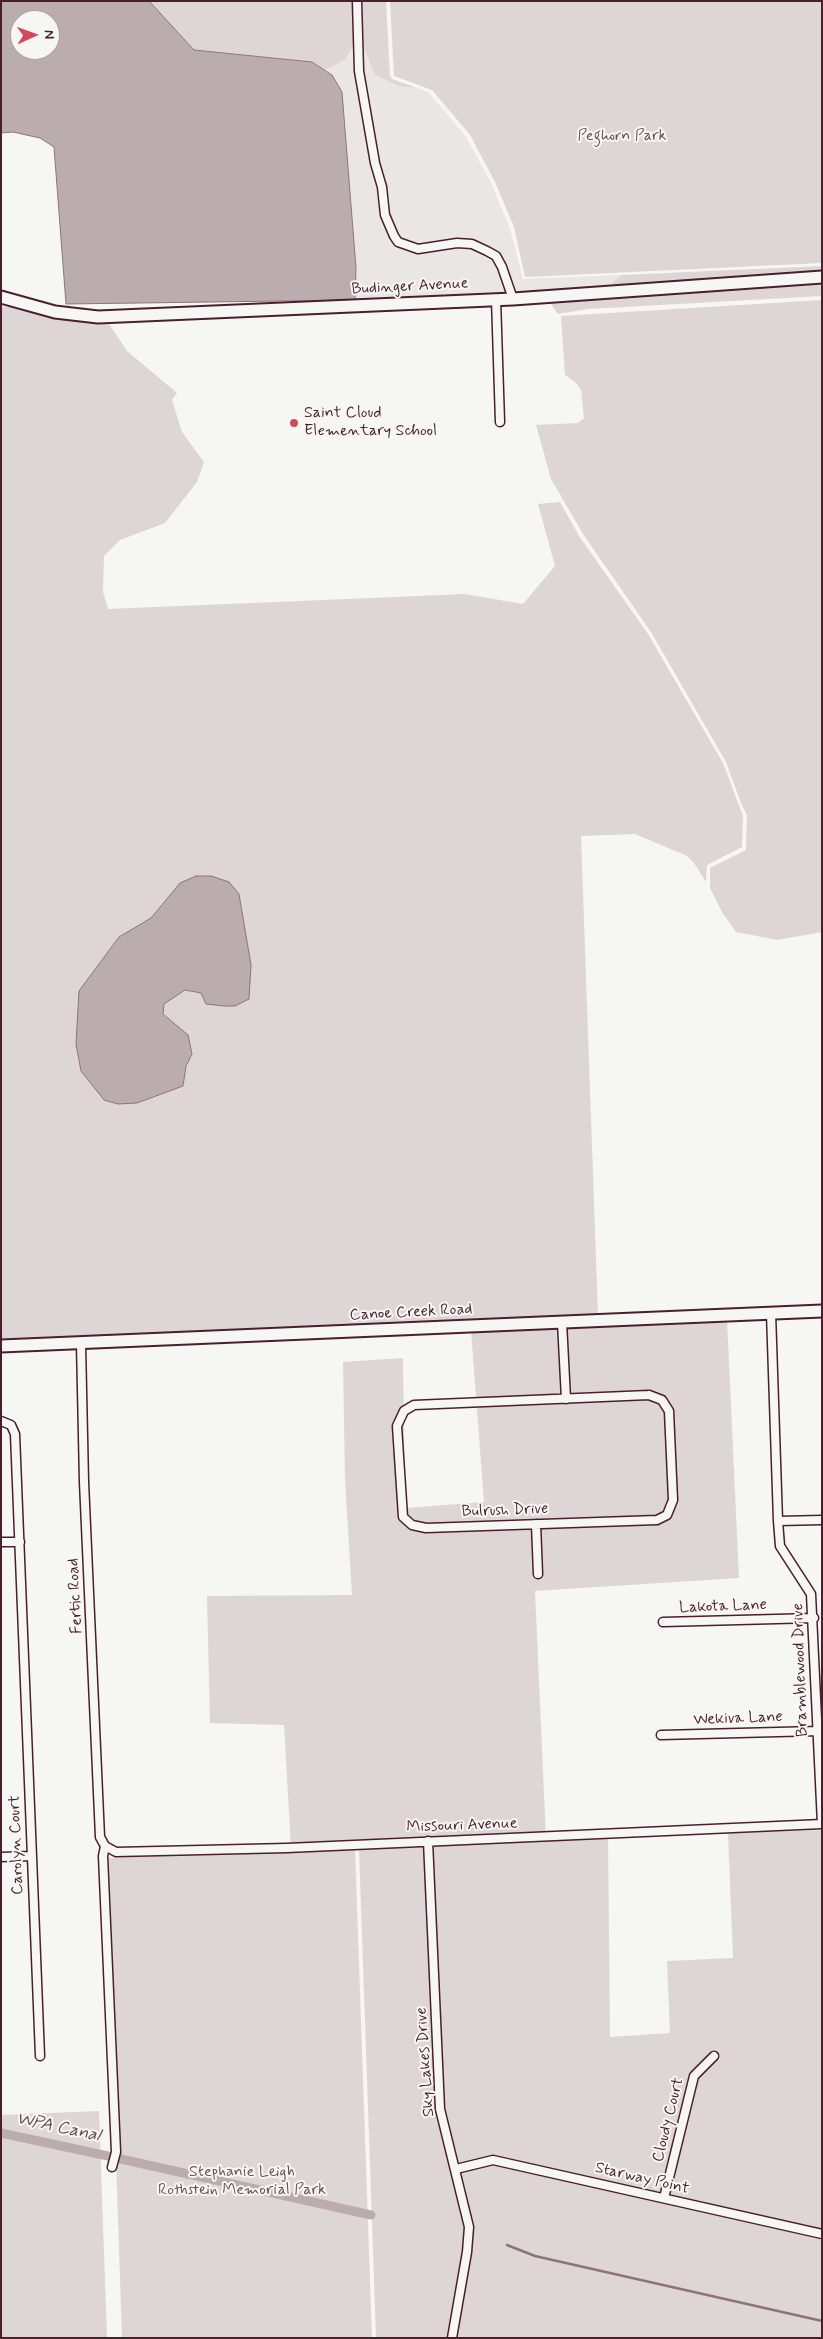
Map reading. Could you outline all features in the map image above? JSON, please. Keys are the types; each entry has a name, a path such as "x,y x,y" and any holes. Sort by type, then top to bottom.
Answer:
{"street":[{"path":"357,1 359,71 375,164 382,187 385,214 394,236 398,242 418,249 457,242 472,244 487,251 496,256 513,298"},
{"name":"Budinger Avenue","path":"1,297 55,312 98,317 496,299 822,277"},
{"path":"496,299 500,422"},
{"name":"Canoe Creek Road","path":"1,1346 822,1311"},
{"name":"Bramblewood Drive","path":"771,1313 780,1546 811,1594 814,1618 822,1824"},
{"path":"562,1322 566,1399"},
{"name":"Fertic Road","path":"81,1344 84,1482 100,1837 105,1846 103,1856 116,2152 112,2167"},
{"name":"Bulrush Drive","path":"649,1396 662,1400 669,1411 673,1500 667,1515 657,1520 426,1528 412,1525 403,1517 397,1426 404,1411 414,1405 566,1399 649,1396"},
{"name":"Carolyn Court","path":"1,1421 11,1425 15,1434 40,2056"},
{"path":"778,1521 822,1520"},
{"path":"536,1524 538,1574"},
{"path":"1,1542 20,1542"},
{"name":"Lakota Lane","path":"663,1622 814,1618"},
{"name":"Wekiva Lane","path":"661,1735 817,1731"},
{"name":"Missouri Avenue","path":"105,1846 116,1852 286,1848 822,1824"},
{"name":"Sky Lakes Drive","path":"428,1841 440,2109 469,2227 467,2252 452,2338"},
{"path":"1,1857 31,1856"},
{"name":"Cloudy Court","path":"664,2198 694,2076 714,2056"},
{"name":"Starway Point","path":"456,2169 493,2160 822,2234"}],"shaded area":[{"path":"1,1 149,1 194,50 312,62 332,75 342,92 356,268 355,300 66,304 54,147 40,138 13,132 1,133"},
{"path":"359,35 375,75 398,86 417,88 429,93 466,137 491,183 510,229 523,279 622,275 611,284 602,288 513,294 355,300 356,268 342,93 332,75 325,70 345,60"},
{"path":"196,876 211,876 229,882 239,894 251,965 249,999 235,1006 206,1004 201,993 185,990 164,1004 163,1014 188,1035 192,1054 186,1066 183,1086 137,1103 118,1104 104,1100 81,1071 76,1044 79,991 119,937 151,918 180,883"}],"green space":[{"path":"149,1 386,1 390,76 392,79 417,88 398,86 375,75 359,36 345,60 325,70 311,62 194,50"},
{"name":"Peghorn Park","path":"390,1 822,1 822,263 525,277 514,227 495,182 470,135 432,90 394,76"},
{"path":"822,266 822,273 602,288 611,284 622,275"},
{"path":"822,282 822,296 588,309 558,314 548,300"},
{"path":"822,300 822,932 777,940 736,932 722,912 710,888 710,868 746,850 747,815 726,762 651,632 583,534 551,479 536,425 578,423 584,418 581,390 576,383 565,375 561,316"},
{"path":"16,306 107,321 127,351 177,393 172,400 182,432 204,462 197,482 165,523 120,540 104,556 103,592 108,609 465,594 523,604 555,566 538,504 560,502 579,536 648,634 723,763 743,816 742,847 707,865 706,882 694,863 687,856 635,834 581,836 598,1316 1,1342 1,307","holes":["239,894 251,965 201,993 184,990 164,1004 163,1013 173,1023 192,1054 186,1066 104,1100 81,1071 79,991 119,937 151,918 166,899"]},
{"path":"727,1319 739,1578 535,1591 546,1839 608,1837 610,2037 670,2033 667,1961 733,1958 728,1833 822,1830 822,2338 376,2338 359,1849 358,1847 291,1848 284,1725 210,1723 207,1596 352,1595 345,1480 343,1362 403,1358 405,1508 484,1502 471,1331"},
{"name":"Stephanie Leigh Rothstein Memorial Park","path":"355,1849 372,2338 122,2338 106,1858"},
{"path":"99,2111 107,2338 1,2338 1,2115"}],"waterway":[{"name":"WPA Canal","path":"1,2133 108,2156"},
{"name":"WPA Canal","path":"121,2159 371,2215"},
{"path":"507,2245 535,2256 822,2321"}],"place":[{"name":"Saint Cloud Elementary School","path":"294,423"}]}
